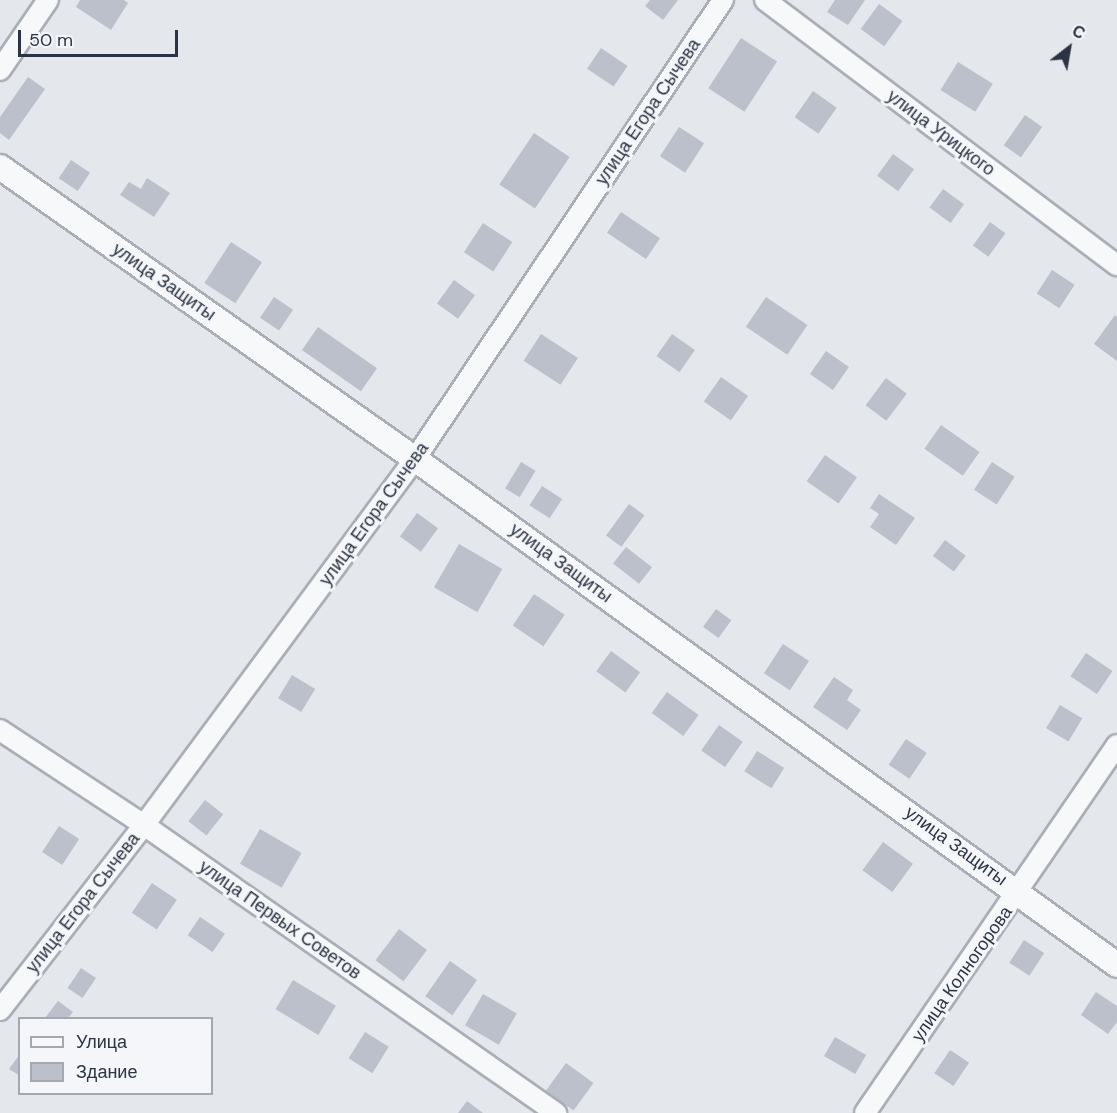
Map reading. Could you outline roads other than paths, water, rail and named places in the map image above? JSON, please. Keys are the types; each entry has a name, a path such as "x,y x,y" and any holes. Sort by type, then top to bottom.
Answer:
{"street":[{"path":"0,70 48,0"},
{"name":"улица Егора Сычева","path":"0,1010 144,825 416,459 723,0"},
{"name":"улица Урицкого","path":"765,0 1117,265"},
{"name":"улица Защиты","path":"0,167 416,459 1019,892 1117,965"},
{"name":"улица Первых Советов","path":"0,730 144,825 556,1113"},
{"name":"улица Колногорова","path":"865,1113 1019,892 1117,745"}]}
